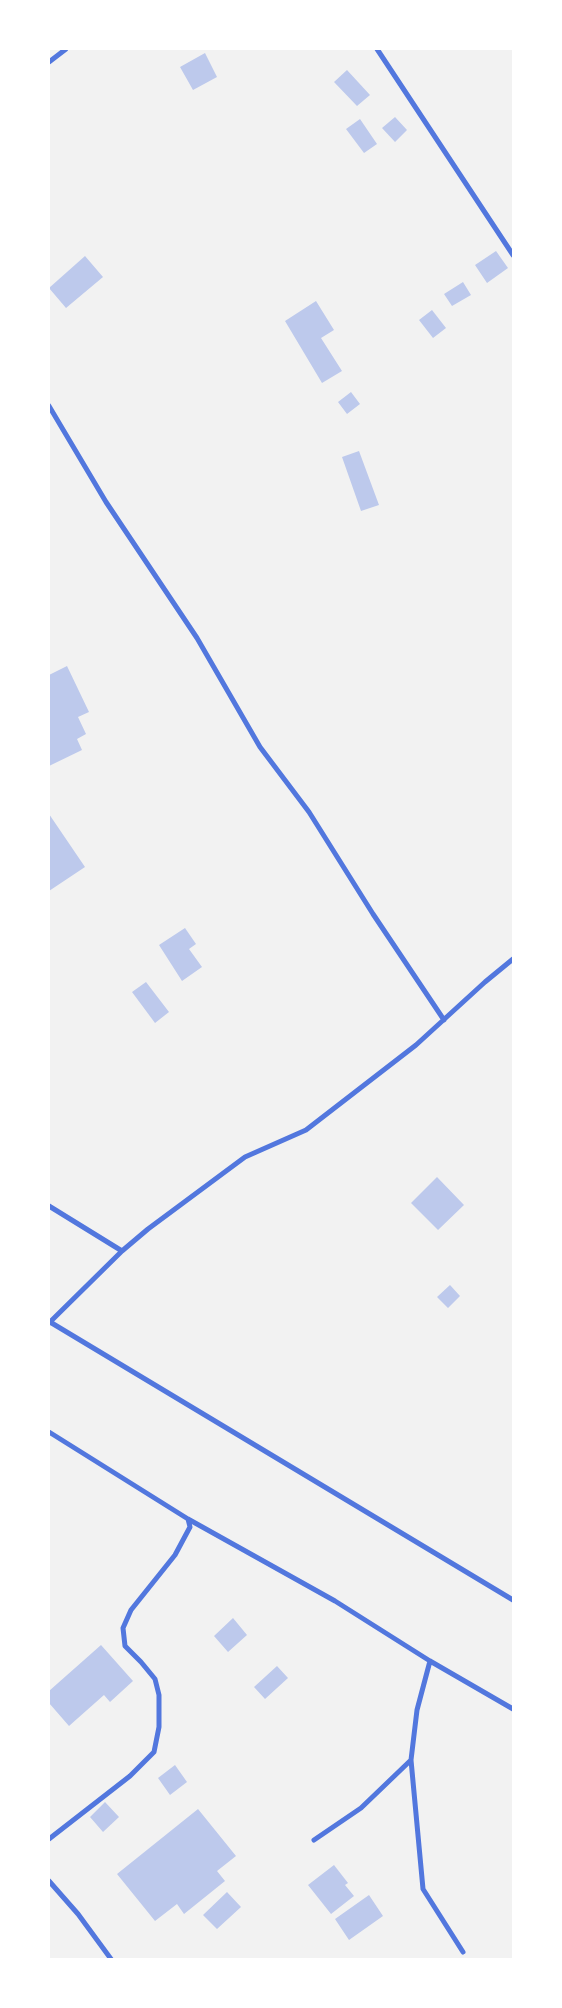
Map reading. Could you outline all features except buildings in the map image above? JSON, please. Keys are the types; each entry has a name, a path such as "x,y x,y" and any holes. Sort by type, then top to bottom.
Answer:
{"street":[{"path":"49,62 66,49"},
{"path":"377,49 513,255"},
{"path":"49,406 106,502 197,638 260,747 310,812 373,914 444,1020"},
{"path":"513,960 485,982 416,1045 306,1130 245,1157 148,1229 49,1322 513,1600"},
{"path":"49,1206 122,1252"},
{"path":"49,1432 188,1518 335,1601 430,1661 513,1709"},
{"path":"49,1839 130,1776 154,1752 159,1727 159,1695 155,1679 125,1646 124,1628 130,1610 175,1555 190,1527 188,1518"},
{"path":"430,1661 417,1710 411,1760 423,1888 463,1952"},
{"path":"314,1840 361,1808 411,1760"},
{"path":"49,1880 78,1914 111,1959"}]}
